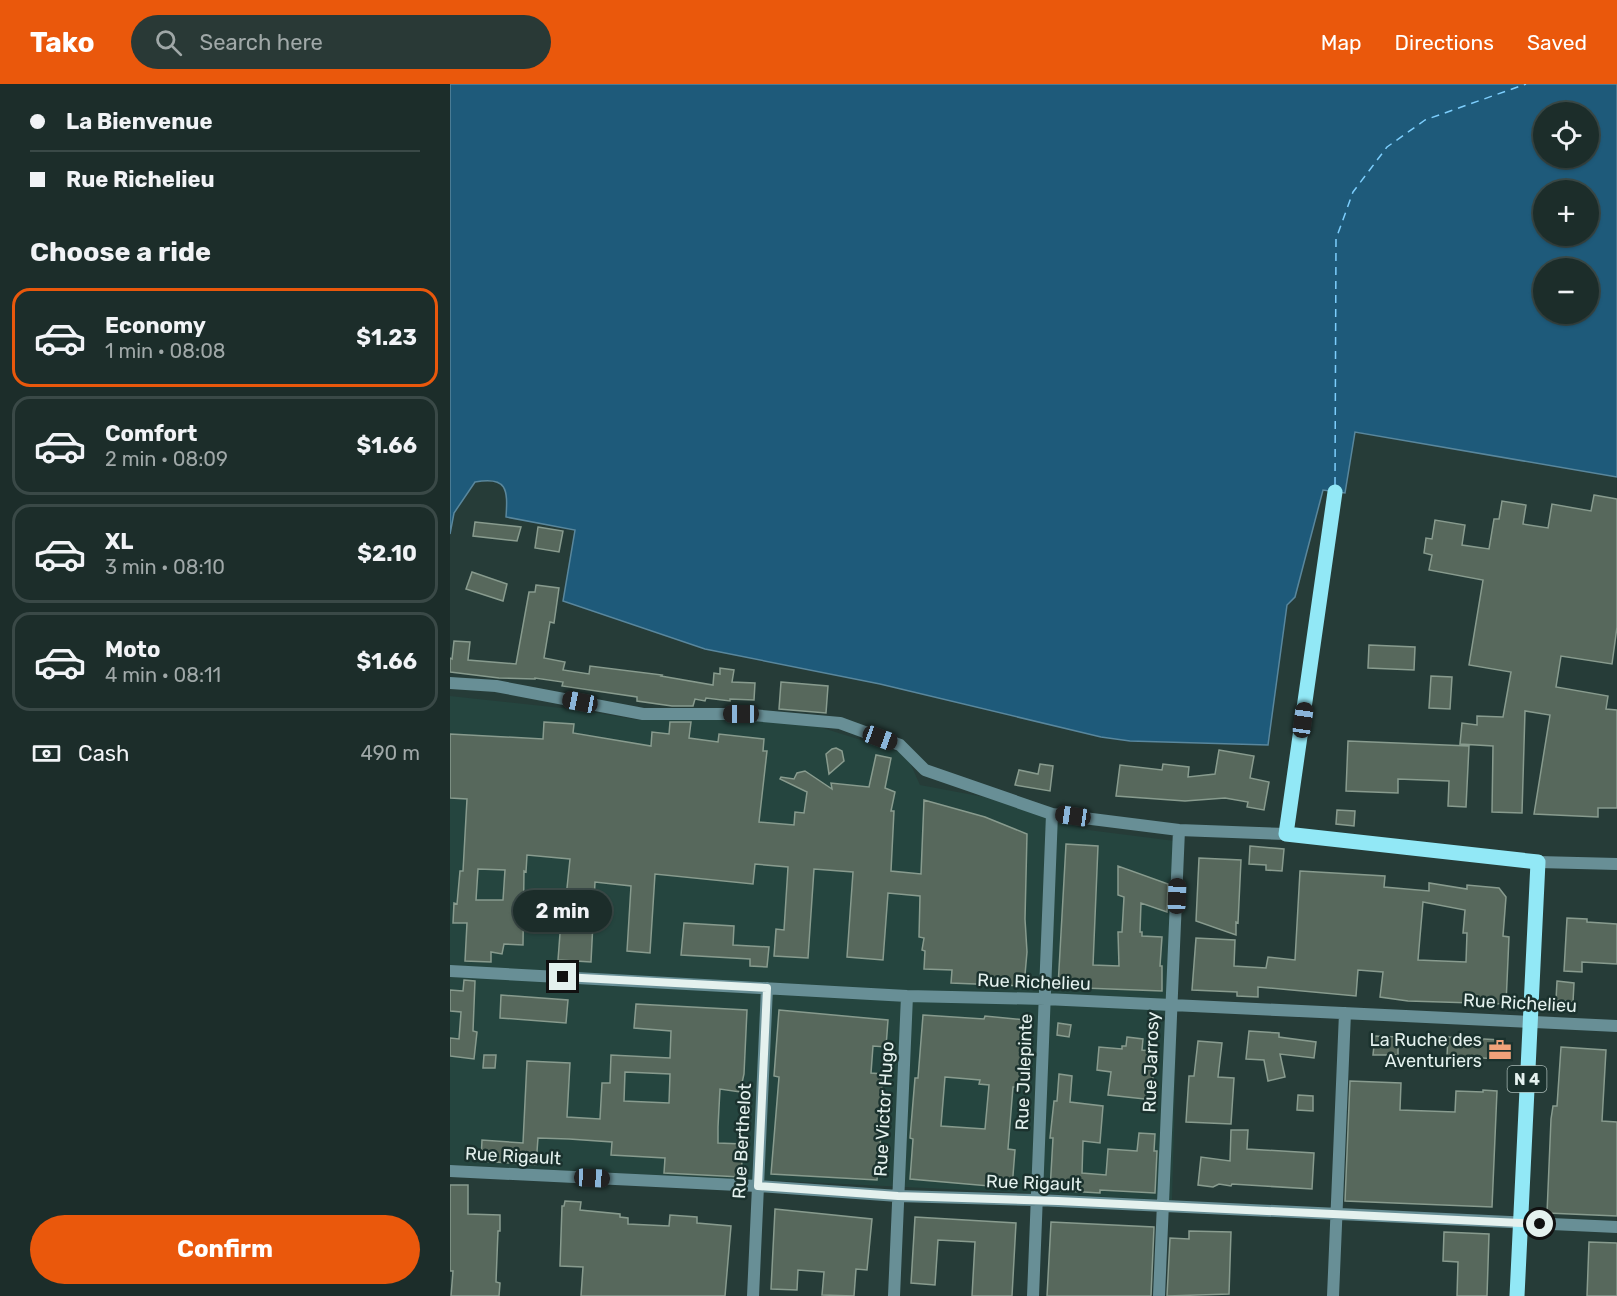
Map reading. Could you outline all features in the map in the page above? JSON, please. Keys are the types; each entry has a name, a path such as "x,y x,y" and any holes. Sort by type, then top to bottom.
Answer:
{"main road":[{"path":"1335,492 1286,834 1538,862"},
{"name":"N 4","path":"1517,1296 1538,862"}],"street":[{"path":"450,683 496,686 643,714 741,714 840,723 900,745 925,770 1052,813 1179,830 1286,834"},
{"name":"Rue Julepinte","path":"1033,1296 1052,813"},
{"name":"Rue Jarrosy","path":"1159,1296 1179,830"},
{"path":"1538,862 1617,864"},
{"name":"Rue Richelieu","path":"450,971 907,996 1045,999 1617,1026"},
{"name":"Rue Berthelot","path":"753,1296 767,988"},
{"name":"Rue Victor Hugo","path":"894,1296 907,996"},
{"path":"1333,1296 1345,1013"},
{"name":"Rue Rigault","path":"450,1171 758,1186 898,1196 1037,1200 1617,1227"}],"shaded area":[{"path":"450,696 580,710 638,720 667,717 737,717 813,725 906,754 920,785 984,797 1088,830 1175,841 1178,982 1172,1200 450,1165"}],"water":[{"path":"450,84 1617,84 1617,477 1355,432 1345,493 1323,490 1295,597 1287,605 1268,745 1130,741 1101,737 880,684 705,649 563,601 575,530 506,517 506,492 499,483 475,482 454,513 450,534"}],"building":[{"path":"1594,495 1617,499 1617,627 1612,664 1561,656 1556,687 1608,696 1606,709 1617,710 1617,808 1598,808 1598,817 1534,814 1550,715 1525,711 1522,813 1492,812 1493,746 1460,744 1462,723 1477,725 1477,716 1503,717 1511,672 1469,665 1483,580 1429,570 1432,555 1424,553 1426,538 1432,539 1435,520 1465,525 1462,545 1489,549 1494,519 1499,519 1502,501 1526,505 1523,524 1548,528 1552,504 1591,511"},
{"path":"475,522 521,527 517,541 473,536"},
{"path":"538,527 563,531 559,552 535,548"},
{"path":"472,572 507,584 503,601 466,589"},
{"path":"536,585 559,588 554,623 550,622 544,658 565,662 563,670 589,674 590,666 662,675 713,685 714,673 720,674 720,668 734,670 732,682 755,683 754,700 730,699 730,701 706,698 705,701 695,699 693,706 672,706 637,701 637,697 562,686 563,682 450,672 454,641 470,642 468,660 516,664 529,592 535,592"},
{"path":"1369,645 1415,647 1414,670 1368,668"},
{"path":"1431,676 1452,677 1450,709 1429,708"},
{"path":"781,682 828,686 826,713 779,709"},
{"path":"544,722 574,724 573,733 651,746 652,732 669,734 670,722 691,722 689,738 718,742 719,734 764,739 763,751 767,751 759,822 794,825 795,812 804,813 807,792 780,779 781,777 794,779 797,773 805,771 832,789 831,783 869,787 876,755 891,758 885,788 895,792 891,811 894,811 891,871 921,874 924,800 985,817 1027,834 1025,919 1027,952 1024,986 951,983 952,970 924,969 925,951 922,950 924,938 919,937 920,896 888,893 883,960 847,957 853,872 814,869 808,958 774,956 776,929 784,930 788,867 755,864 753,884 655,874 650,953 627,951 631,886 595,882 591,962 558,960 562,907 565,907 570,859 527,855 526,872 524,871 523,945 504,944 502,954 491,952 491,962 465,961 467,923 453,923 460,871 463,871 467,799 450,798 450,734 543,739","holes":["478,869 505,870 503,900 476,900"]},
{"path":"1348,741 1469,746 1466,807 1448,806 1449,781 1398,779 1398,793 1346,791"},
{"path":"836,748 842,751 844,761 829,774 826,754"},
{"path":"1219,750 1254,756 1250,778 1269,782 1264,810 1247,807 1248,802 1225,798 1185,801 1116,796 1120,765 1162,770 1163,764 1189,767 1188,777 1215,774"},
{"path":"1040,764 1053,766 1050,791 1015,785 1019,770 1038,774"},
{"path":"1337,810 1355,811 1354,826 1336,824"},
{"path":"1066,844 1098,846 1093,965 1119,966 1118,932 1122,932 1124,897 1118,895 1118,866 1168,884 1167,912 1141,903 1140,932 1142,936 1162,937 1160,966 1162,966 1162,991 1058,987"},
{"path":"1250,846 1284,849 1282,871 1266,870 1266,865 1249,864"},
{"path":"1199,858 1241,860 1236,935 1196,921"},
{"path":"1300,871 1385,876 1384,887 1429,891 1429,883 1467,889 1467,885 1499,888 1506,897 1503,936 1509,937 1506,1004 1408,1001 1380,997 1383,972 1358,970 1356,996 1258,987 1258,997 1237,996 1237,992 1192,990 1196,938 1235,940 1234,966 1266,968 1268,957 1295,960","holes":["1423,902 1465,910 1463,933 1467,933 1466,962 1418,960"]},
{"path":"1567,918 1617,924 1617,964 1582,962 1582,972 1564,971"},
{"path":"684,923 734,926 733,945 769,947 767,967 750,966 750,959 681,955"},
{"path":"464,980 475,981 473,1031 477,1032 474,1059 450,1056 450,1038 459,1039 461,1012 450,1011 450,990 463,991"},
{"path":"1557,981 1574,983 1573,1002 1556,1000"},
{"path":"501,995 568,1000 566,1023 500,1018"},
{"path":"636,1004 747,1010 744,1074 740,1092 720,1089 718,1127 718,1143 743,1144 741,1177 664,1173 665,1158 611,1155 612,1142 569,1139 538,1138 536,1165 481,1161 482,1140 523,1143 527,1061 570,1063 567,1117 600,1119 602,1083 610,1083 611,1055 670,1058 671,1031 634,1028","holes":["625,1072 670,1074 669,1103 624,1101"]},
{"path":"779,1010 888,1020 886,1047 873,1046 871,1073 883,1074 880,1110 883,1110 877,1180 771,1174 779,1077 774,1076"},
{"path":"923,1015 984,1019 985,1016 1026,1020 1021,1087 1013,1087 1008,1149 1015,1150 1012,1188 910,1179 913,1139 910,1138 915,1078 918,1078","holes":["945,1077 980,1080 979,1084 989,1085 985,1129 941,1126"]},
{"path":"1058,1023 1071,1025 1069,1037 1057,1035"},
{"path":"1249,1031 1279,1033 1279,1037 1316,1042 1314,1058 1280,1054 1285,1077 1268,1081 1264,1060 1246,1059"},
{"path":"1375,1036 1398,1037 1398,1055 1373,1055"},
{"path":"1127,1037 1143,1039 1142,1050 1152,1051 1151,1067 1154,1067 1152,1085 1156,1086 1154,1100 1108,1095 1111,1072 1097,1070 1099,1047 1122,1049 1122,1046 1126,1046"},
{"path":"1448,1037 1501,1040 1499,1059 1447,1056"},
{"path":"1198,1041 1222,1043 1218,1077 1234,1078 1231,1124 1186,1122 1189,1076 1194,1076"},
{"path":"1561,1047 1606,1050 1602,1121 1617,1122 1617,1216 1547,1213 1551,1119 1553,1106 1557,1106"},
{"path":"484,1055 496,1055 495,1068 483,1068"},
{"path":"1059,1074 1072,1076 1070,1102 1103,1106 1100,1143 1083,1141 1082,1173 1106,1175 1108,1149 1137,1151 1139,1133 1155,1134 1154,1151 1157,1151 1155,1193 1050,1190 1053,1138 1050,1138"},
{"path":"1350,1081 1401,1083 1400,1110 1455,1112 1456,1091 1497,1091 1492,1207 1345,1201"},
{"path":"1298,1095 1313,1096 1313,1111 1297,1110"},
{"path":"1231,1130 1248,1130 1247,1149 1314,1153 1312,1189 1232,1184 1231,1186 1219,1184 1213,1187 1198,1185 1201,1157 1230,1161"},
{"path":"450,1185 468,1185 468,1214 500,1215 496,1282 500,1283 499,1296 451,1296 453,1271 450,1271"},
{"path":"565,1201 581,1202 580,1210 620,1214 620,1217 628,1218 628,1224 669,1226 670,1215 697,1217 697,1223 731,1226 725,1296 581,1296 583,1267 560,1266 562,1206"},
{"path":"775,1209 872,1219 867,1270 856,1269 854,1296 822,1295 824,1272 798,1270 797,1290 771,1289"},
{"path":"915,1217 1016,1223 1012,1296 972,1296 975,1242 938,1240 935,1285 911,1283"},
{"path":"1051,1222 1154,1227 1151,1296 1047,1296"},
{"path":"1189,1231 1231,1232 1229,1294 1167,1296 1170,1238 1189,1239"},
{"path":"1444,1232 1489,1234 1487,1296 1457,1296 1458,1262 1443,1261"},
{"path":"1589,1242 1617,1243 1617,1296 1587,1296"}],"ferry route":[{"path":"1335,485 1336,239 1353,192 1387,147 1425,120 1526,84"}],"place":[{"name":"La Ruche des Aventuriers","path":"1500,1050"}],"route":[{"path":"563,977 767,988 758,1186 898,1196 1058,1201 1540,1224"}]}
